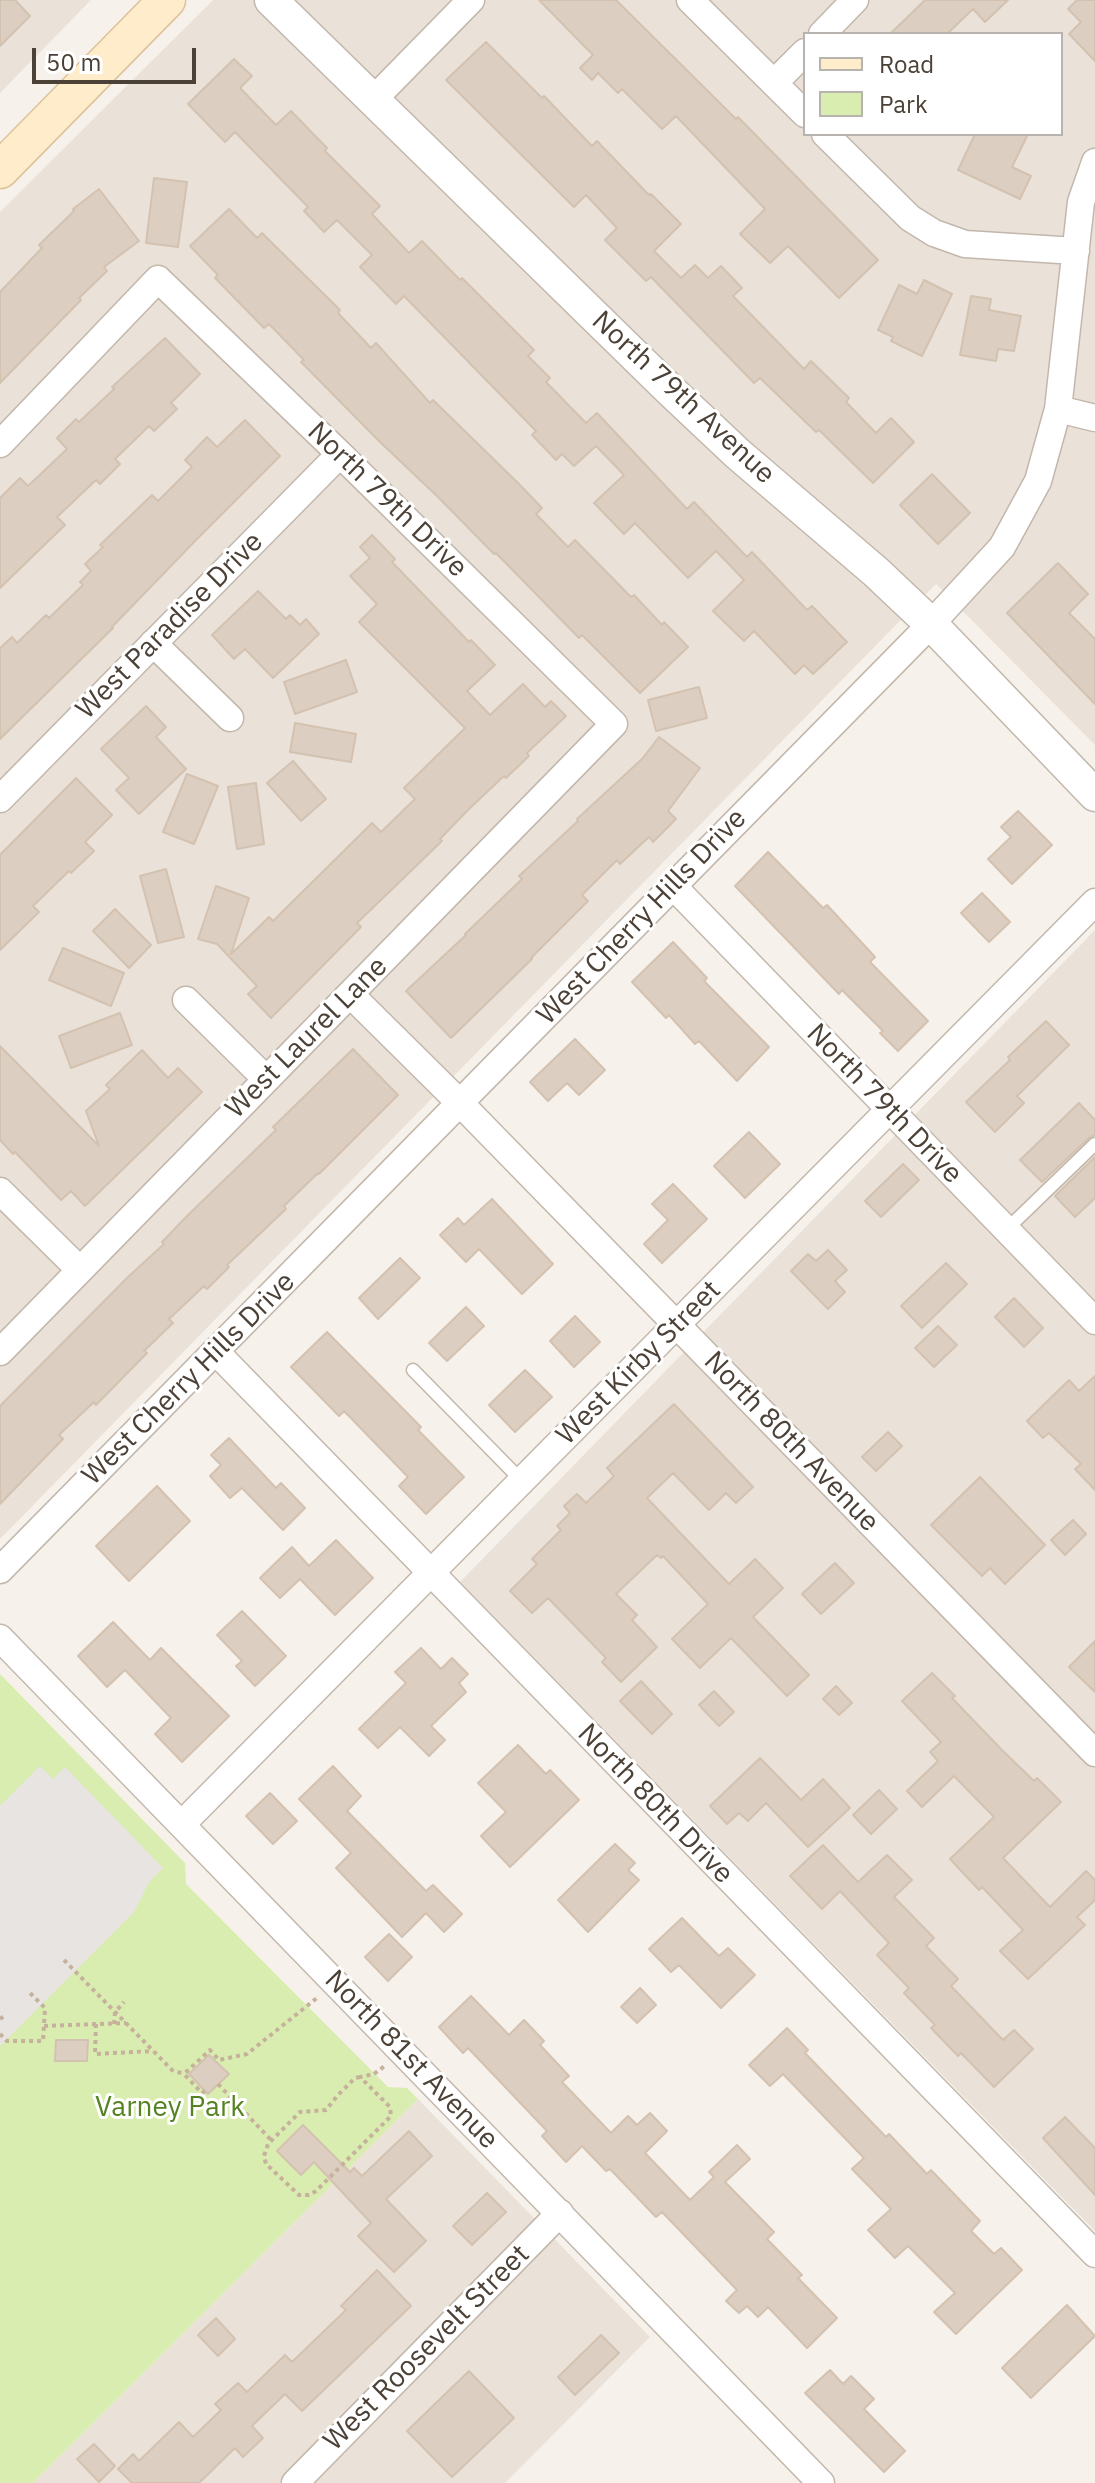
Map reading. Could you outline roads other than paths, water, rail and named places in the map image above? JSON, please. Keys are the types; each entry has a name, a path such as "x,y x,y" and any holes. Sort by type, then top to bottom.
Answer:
{"main road":[{"path":"0,170 167,0"}],"street":[{"name":"North 79th Avenue","path":"271,0 689,409 931,624 1095,795"},
{"path":"373,100 471,0"},
{"path":"690,0 803,112"},
{"path":"824,32 855,0"},
{"path":"774,83 803,54"},
{"path":"827,136 910,218 934,233 965,244 1076,251"},
{"name":"West Cherry Hills Drive","path":"0,1570 931,624 1002,547 1038,481 1058,409 1081,202 1095,162"},
{"name":"North 79th Drive","path":"0,444 158,279 614,724"},
{"path":"1058,409 1095,418"},
{"name":"West Paradise Drive","path":"0,799 340,454"},
{"path":"153,643 230,718"},
{"name":"West Laurel Lane","path":"0,1352 614,724"},
{"name":"North 79th Drive","path":"673,886 1095,1321"},
{"name":"West Kirby Street","path":"182,1824 1095,902"},
{"name":"North 80th Avenue","path":"351,995 1095,1753"},
{"path":"186,1000 266,1079"},
{"path":"0,1191 80,1270"},
{"name":"North 80th Drive","path":"216,1352 1095,2254"},
{"name":"North 81st Avenue","path":"0,1638 821,2483"},
{"name":"West Roosevelt Street","path":"295,2483 560,2213"}],"lane":[{"path":"1006,1230 1095,1144"},
{"path":"413,1370 522,1481"}],"park label":[{"name":"Varney Park","path":"170,2108"}]}
